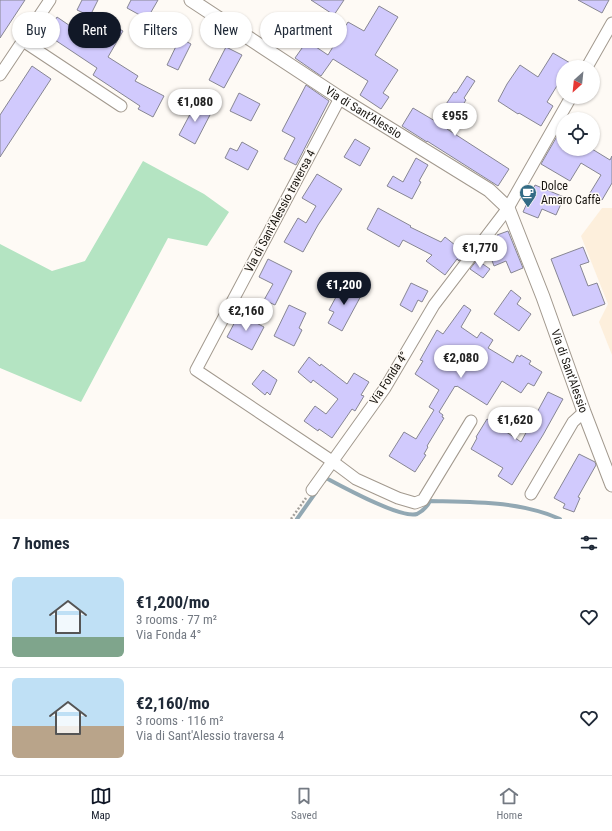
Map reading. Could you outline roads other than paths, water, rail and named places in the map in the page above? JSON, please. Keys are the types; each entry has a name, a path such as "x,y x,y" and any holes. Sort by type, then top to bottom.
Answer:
{"street":[{"path":"42,12 50,0"},
{"name":"Via di Sant'Alessio","path":"191,0 340,98 489,190 508,208 543,297 612,485"},
{"path":"591,60 612,23"},
{"path":"0,75 18,48"},
{"path":"34,48 121,106"},
{"name":"Via di Sant'Alessio traversa 4","path":"332,461 196,370 340,98"},
{"name":"Via Fonda 4°","path":"312,490 384,388 434,305 508,208 567,104"},
{"path":"531,494 573,422 584,412"},
{"path":"332,461 356,479 398,498 415,503 426,496 472,421"}],"waterway":[{"path":"324,481 326,478 372,501 398,512 409,514 419,513 425,509 430,501 463,502 513,506 545,513 560,519"},
{"path":"297,519 316,492"}],"place":[{"name":"Dolce Amaro Caffè","path":"528,208"}]}
